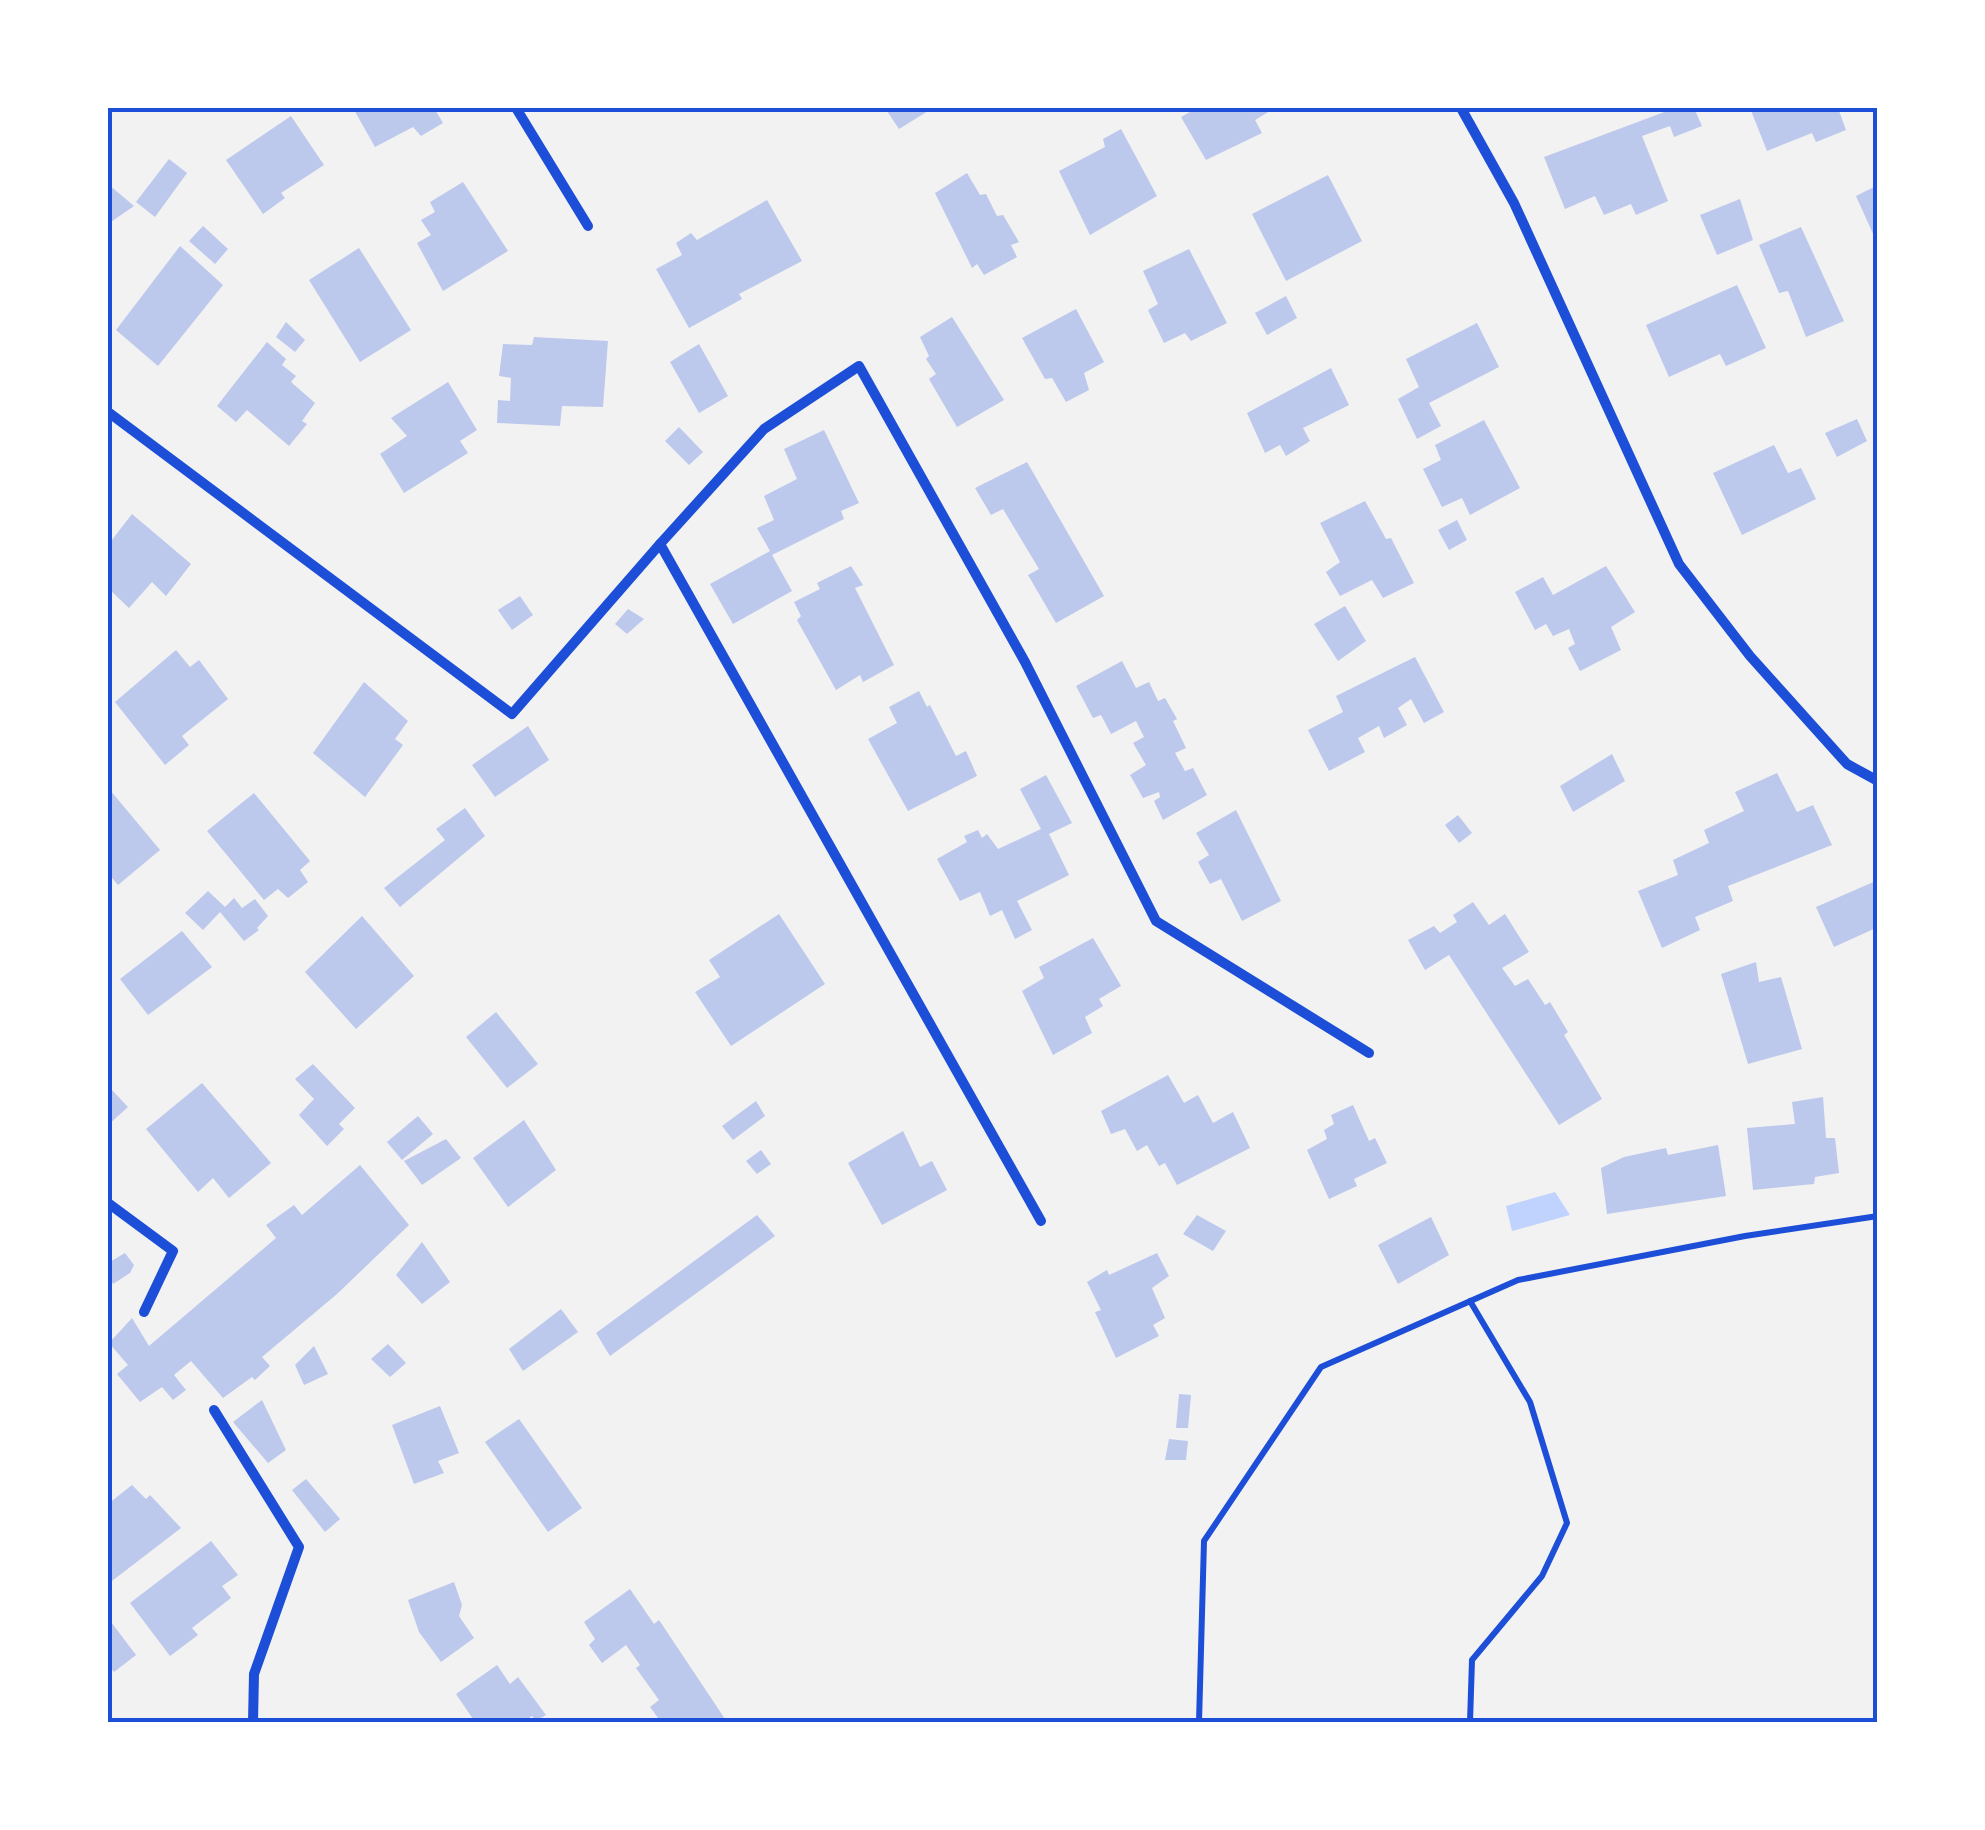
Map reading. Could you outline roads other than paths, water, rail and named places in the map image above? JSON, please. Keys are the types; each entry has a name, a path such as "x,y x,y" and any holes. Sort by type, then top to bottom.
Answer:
{"street":[{"path":"516,108 588,226"},
{"path":"1460,108 1514,203 1679,564 1750,656 1846,764 1878,781"},
{"path":"108,412 512,714 764,430 860,366 1024,662 1156,921 1369,1052"},
{"path":"660,544 1041,1221"},
{"path":"108,1203 174,1251 144,1312"},
{"path":"214,1410 300,1547 254,1674 253,1722"}],"water":[{"path":"1555,1192 1570,1215 1512,1231 1506,1206"}]}
